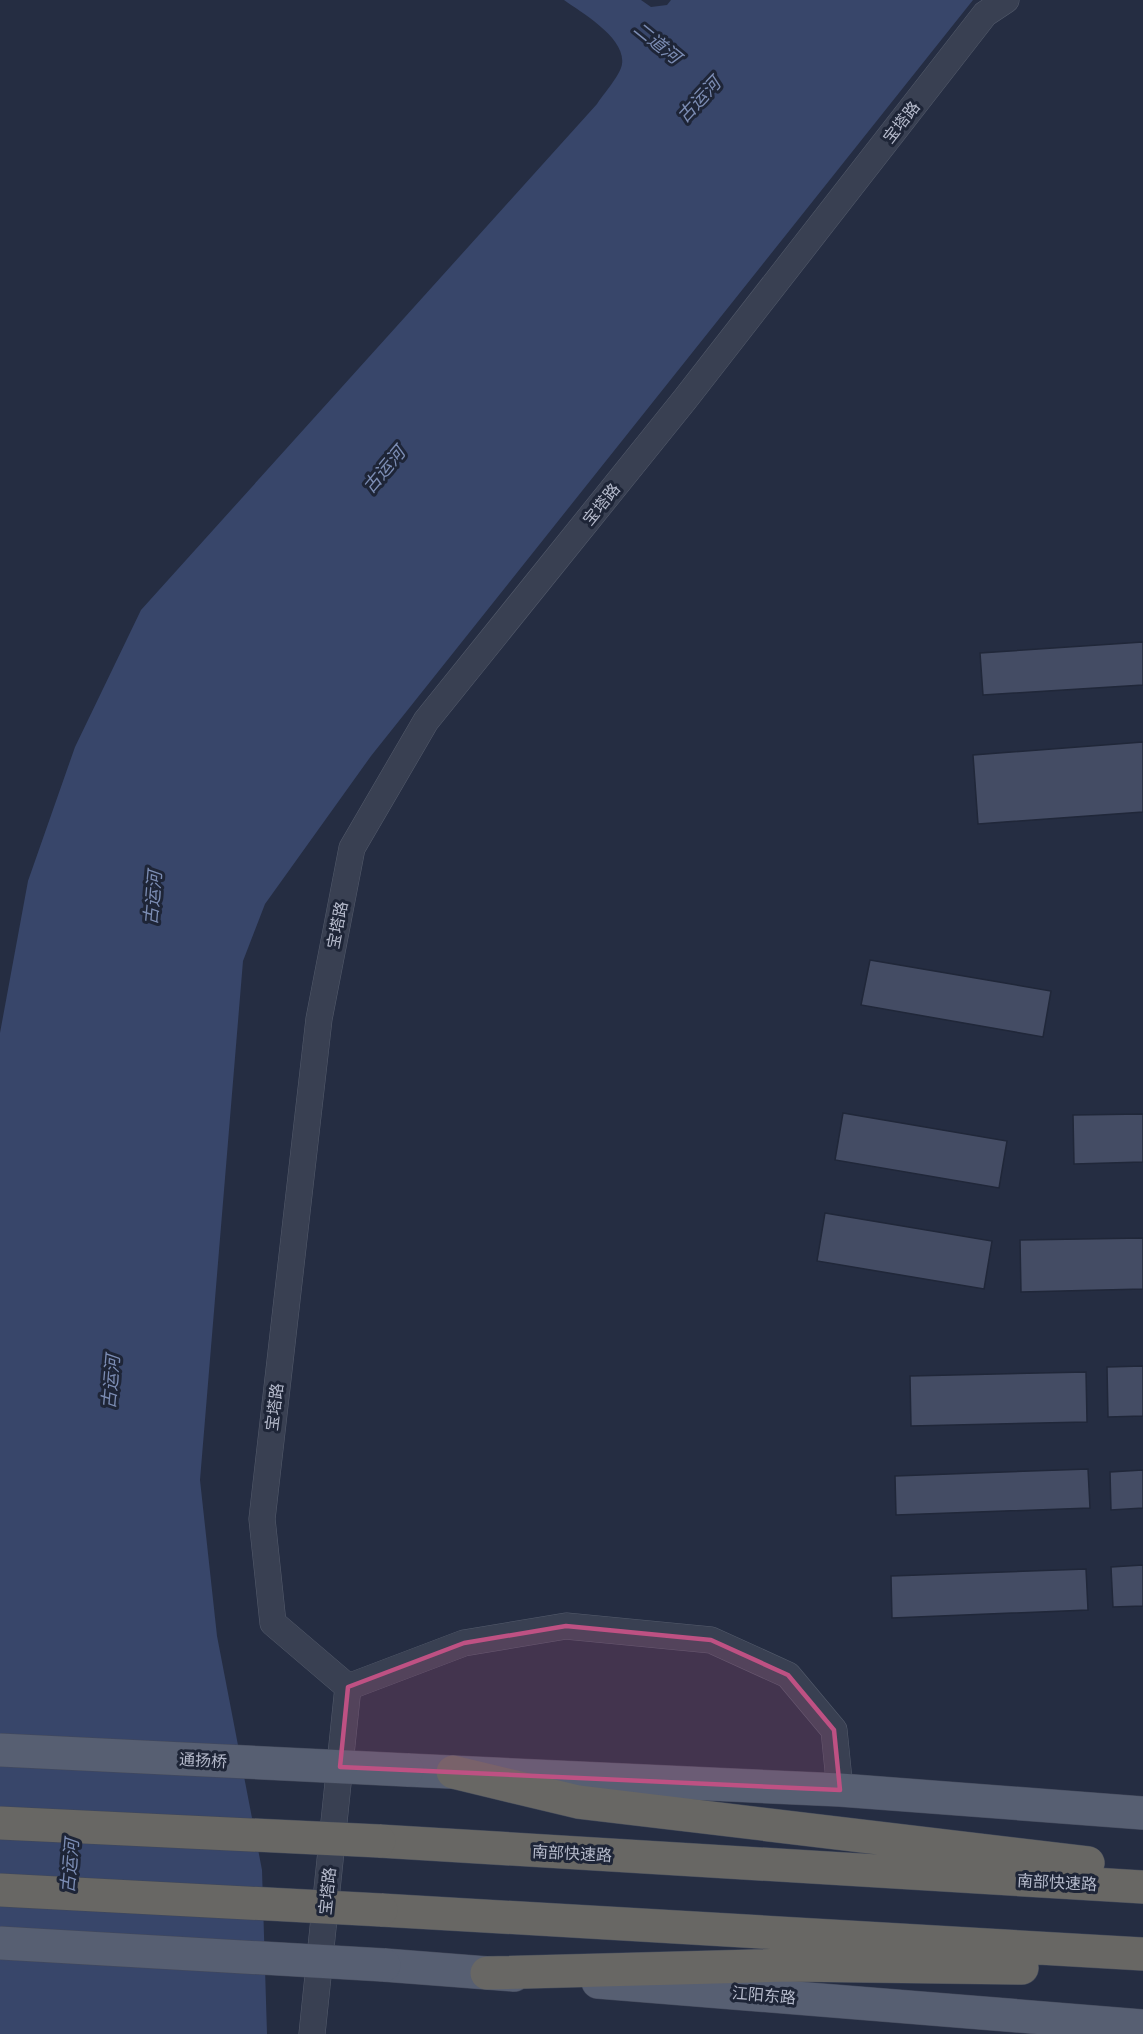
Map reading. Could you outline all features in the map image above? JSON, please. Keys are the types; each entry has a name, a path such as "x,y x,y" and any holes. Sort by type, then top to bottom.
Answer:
{"highway":[{"path":"453,1772 578,1802 1143,1870"},
{"name":"南部快速路","path":"0,1823 379,1841 1143,1887"},
{"path":"0,1890 1143,1954"},
{"path":"487,1973 788,1965 1143,1969"}],"main road":[{"name":"通扬桥","path":"0,1750 453,1772"},
{"path":"453,1772 840,1790 1143,1813"},
{"name":"江阳东路","path":"0,1943 384,1965 1143,2026"}],"street":[{"name":"宝塔路","path":"312,2034 348,1687 273,1623 261,1519 319,1019 352,848 426,721 686,398 985,14 1006,0"},
{"path":"348,1687 465,1643 566,1626 711,1640 788,1675 834,1730 840,1790"}],"highlighted area":[{"path":"566,1626 711,1640 788,1675 834,1730 840,1790 453,1772 340,1767 348,1687 464,1643"}],"water":[{"path":"564,0 641,0 651,7 667,5 671,0 973,0 371,756 265,904 243,961 200,1480 217,1636 262,1870 267,2034 0,2034 0,1033 28,881 75,747 141,610 597,104 615,79 622,64 617,45 601,27"}],"building":[{"path":"1143,642 1143,685 983,695 980,653"},
{"path":"1143,742 1143,812 978,824 973,755"},
{"path":"870,960 1051,991 1043,1037 861,1005"},
{"path":"843,1113 1007,1141 999,1188 835,1160"},
{"path":"1143,1114 1143,1162 1074,1164 1073,1115"},
{"path":"825,1213 992,1241 984,1289 817,1261"},
{"path":"1143,1238 1143,1289 1021,1292 1020,1240"},
{"path":"1143,1366 1143,1416 1108,1417 1107,1367"},
{"path":"1086,1372 1087,1422 911,1426 910,1376"},
{"path":"1088,1469 1090,1508 896,1515 895,1476"},
{"path":"1143,1470 1143,1508 1111,1510 1110,1472"},
{"path":"1143,1565 1143,1606 1113,1607 1111,1567"},
{"path":"1086,1569 1088,1610 892,1618 891,1576"}],"water label":[{"name":"二道河","path":"657,43"},
{"name":"古运河","path":"699,100"},
{"name":"古运河","path":"384,470"},
{"name":"古运河","path":"153,898"},
{"name":"古运河","path":"111,1382"},
{"name":"古运河","path":"70,1866"}]}
